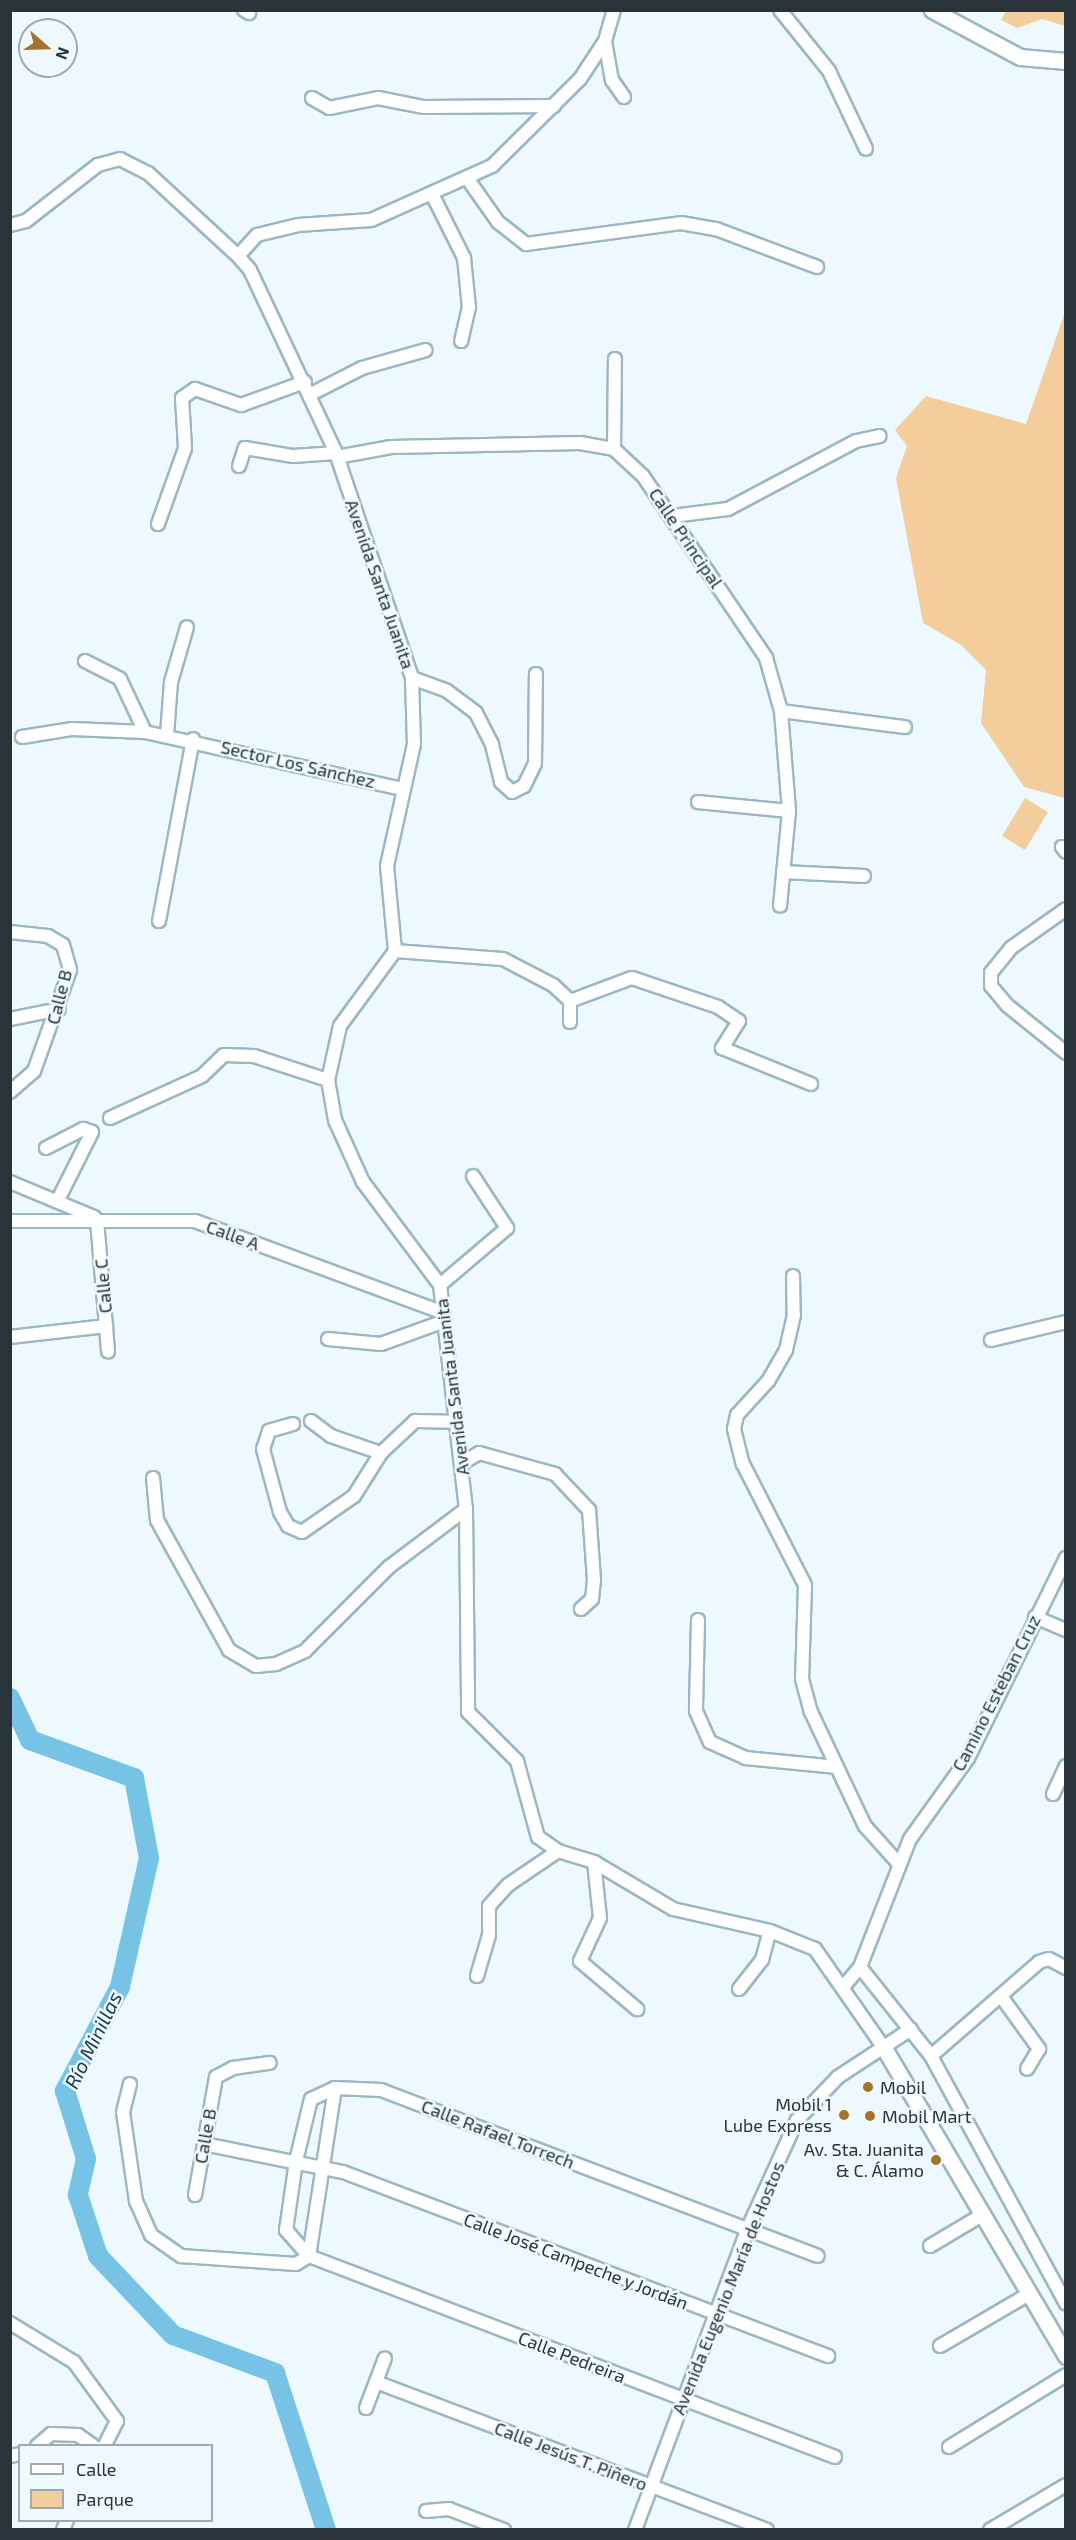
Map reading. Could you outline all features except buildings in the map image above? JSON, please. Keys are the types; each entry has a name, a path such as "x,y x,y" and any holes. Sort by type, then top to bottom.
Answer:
{"street":[{"path":"238,256 257,235 298,225 371,220 492,166 580,79 605,41 614,10"},
{"path":"780,10 829,71 866,149"},
{"path":"932,10 1020,57 1065,62"},
{"path":"605,41 612,80 624,97"},
{"path":"312,98 329,108 378,98 424,107 554,105"},
{"name":"Avenida Santa Juanita","path":"10,225 26,221 98,165 120,159 148,173 238,256 311,394 337,455 412,678 414,744 402,789 387,867 395,951 340,1026 328,1080 335,1120 363,1182 440,1286 454,1422 462,1463 466,1509 468,1712 517,1761 529,1819 538,1837 558,1851 594,1862 673,1910 770,1931 815,1949 844,1986 884,2048 1065,2356"},
{"path":"467,178 498,222 526,244 681,224 716,229 817,267"},
{"path":"432,194 464,258 469,307 461,341"},
{"path":"311,394 362,368 426,350"},
{"path":"238,466 245,448 293,456 337,455 391,447 580,443 614,449 615,359"},
{"path":"158,524 185,448 182,398 195,389 242,405 305,382"},
{"path":"673,516 728,509 856,441 879,436"},
{"name":"Calle Principal","path":"614,449 644,476 673,516 766,658 781,711 789,811 780,906"},
{"path":"167,735 171,682 187,627"},
{"path":"85,661 120,679 145,732"},
{"path":"412,678 447,691 476,713 492,745 501,782 512,792 524,786 535,762 536,674"},
{"path":"781,711 906,727"},
{"name":"Sector Los Sánchez","path":"22,737 72,729 167,735 193,739 402,789"},
{"path":"159,921 193,739"},
{"path":"698,801 789,811"},
{"path":"783,873 864,876"},
{"path":"1065,909 1011,948 991,973 991,986 1008,1006 1065,1053"},
{"name":"Calle B","path":"10,932 48,936 63,945 70,970 59,1009 34,1071 10,1092"},
{"path":"395,951 503,959 553,985 570,1001 570,1022"},
{"path":"570,1001 632,978 718,1007 739,1021 722,1048 811,1084"},
{"path":"10,1019 59,1009"},
{"path":"110,1118 202,1076 224,1055 254,1056 328,1080"},
{"path":"46,1148 83,1129 92,1132 57,1202"},
{"path":"440,1286 507,1228 473,1176"},
{"path":"10,1182 99,1220"},
{"name":"Calle C","path":"99,1220 108,1352"},
{"name":"Calle A","path":"10,1221 195,1221 444,1317"},
{"path":"793,1276 794,1315 786,1350 768,1381 737,1415 734,1429 743,1464 805,1585 802,1679 837,1767 865,1826 899,1864"},
{"path":"328,1339 381,1344 444,1317"},
{"path":"991,1340 1065,1322"},
{"path":"10,1337 106,1326"},
{"path":"311,1421 331,1436 381,1453"},
{"path":"293,1424 269,1431 263,1449 280,1512 288,1526 302,1532 354,1496 381,1453 415,1421 454,1422"},
{"path":"462,1463 479,1453 555,1474 589,1510 594,1580 592,1599 581,1609"},
{"path":"153,1478 157,1520 229,1650 256,1666 276,1664 305,1651 389,1567 466,1509"},
{"name":"Camino Esteban Cruz","path":"844,1986 861,1967 910,1839 968,1758 1065,1558"},
{"path":"1035,1617 1065,1630"},
{"path":"698,1620 696,1711 710,1742 746,1758 837,1767"},
{"path":"1053,1794 1065,1766"},
{"path":"477,1976 489,1935 489,1906 508,1885 558,1851"},
{"path":"594,1862 600,1918 580,1961 637,2009"},
{"path":"739,1989 762,1960 770,1931"},
{"path":"931,2056 1003,1998 1045,1959 1065,1968"},
{"path":"861,1967 931,2056 1065,2304"},
{"path":"1003,1998 1039,2049 1027,2069"},
{"name":"Avenida Eugenio María de Hostos","path":"634,2529 748,2228 797,2120 838,2077 911,2029"},
{"name":"Calle B","path":"195,2195 216,2077 233,2068 270,2064"},
{"path":"130,2084 123,2112 136,2201 152,2235 181,2256 296,2264 309,2256"},
{"path":"309,2256 286,2230 296,2161 311,2099 335,2088"},
{"path":"309,2256 335,2088"},
{"name":"Calle Rafael Torrech","path":"335,2088 381,2090 818,2256"},
{"path":"204,2144 296,2161"},
{"name":"Calle José Campeche y Jordán","path":"296,2161 322,2167 828,2356"},
{"path":"930,2246 982,2215"},
{"name":"Calle Pedreira","path":"309,2256 836,2457"},
{"path":"939,2346 1029,2294"},
{"path":"10,2323 75,2362 117,2421 105,2444"},
{"path":"366,2408 385,2358"},
{"path":"949,2447 1065,2375"},
{"name":"Calle Jesús T. Piñero","path":"376,2382 767,2529"},
{"path":"39,2444 51,2434 78,2435 92,2444"},
{"path":"990,2529 1065,2485"},
{"path":"426,2511 449,2509 504,2529"}],"green space":[{"path":"1007,10 1065,11 1065,26 1042,19 1017,28 1001,20"},
{"path":"1065,312 1065,798 1024,787 981,723 986,670 961,645 923,623 896,478 907,446 895,430 926,396 1026,424"},
{"path":"1025,798 1048,812 1025,850 1002,836"}],"waterway":[{"name":"Río Minillas","path":"10,1698 30,1740 134,1778 149,1858 120,1987 65,2091 86,2159 78,2195 98,2256 173,2335 275,2373 326,2530"}],"place":[{"name":"Mobil","path":"868,2087"},
{"name":"Mobil 1 Lube Express","path":"844,2115"},
{"name":"Mobil Mart","path":"870,2116"},
{"name":"Av. Sta. Juanita & C. Álamo","path":"936,2160"}]}
